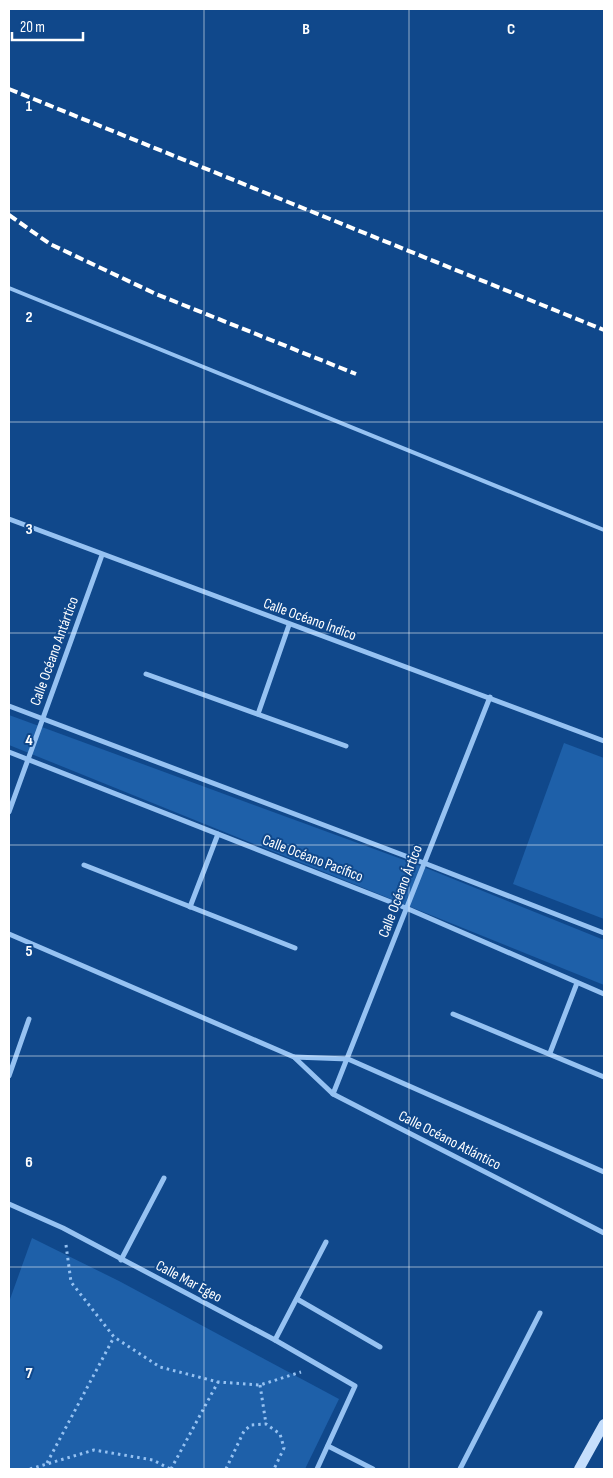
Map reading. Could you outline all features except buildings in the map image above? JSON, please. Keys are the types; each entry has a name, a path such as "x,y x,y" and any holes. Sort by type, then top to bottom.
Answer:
{"main road":[{"path":"579,1469 604,1424"}],"street":[{"name":"Calle Océano Índico","path":"9,519 604,741"},
{"name":"Calle Océano Antártico","path":"9,812 102,555"},
{"path":"258,714 290,625"},
{"path":"146,674 346,746"},
{"name":"Calle Océano Ártico","path":"333,1094 490,697"},
{"path":"9,706 604,933"},
{"name":"Calle Océano Pacífico","path":"9,752 406,908 604,994"},
{"path":"190,907 218,834"},
{"path":"84,865 295,948"},
{"name":"Calle Océano Atlántico","path":"9,934 294,1057 333,1094 604,1233"},
{"path":"550,1053 577,983"},
{"path":"452,1014 604,1077"},
{"path":"9,1076 29,1019"},
{"name":"Calle Océano Atlántico","path":"294,1057 348,1059 604,1172"},
{"path":"121,1260 164,1178"},
{"name":"Calle Mar Egeo","path":"9,1204 63,1228 275,1340 354,1386 328,1446"},
{"path":"275,1340 326,1242"},
{"path":"297,1299 380,1347"},
{"path":"460,1469 540,1313"},
{"path":"317,1469 328,1446 373,1469"}],"lane":[{"path":"9,288 604,530"}],"path":[{"path":"63,1228 71,1282 114,1337 160,1367 218,1382 260,1385 320,1365"},
{"path":"47,1463 114,1337"},
{"path":"30,1469 94,1450 153,1460 170,1469 218,1382"},
{"path":"260,1385 266,1424"},
{"path":"226,1469 244,1431 251,1425 266,1424 280,1434 284,1448 274,1469"}],"shaded area":[{"path":"9,715 426,868 604,940 604,985 9,745"},
{"path":"564,743 604,758 604,919 513,884"},
{"path":"32,1238 119,1281 339,1399 305,1469 9,1469 9,1302"}],"railway":[{"path":"9,89 604,330"},
{"path":"9,215 50,244 156,294 356,374"}]}
